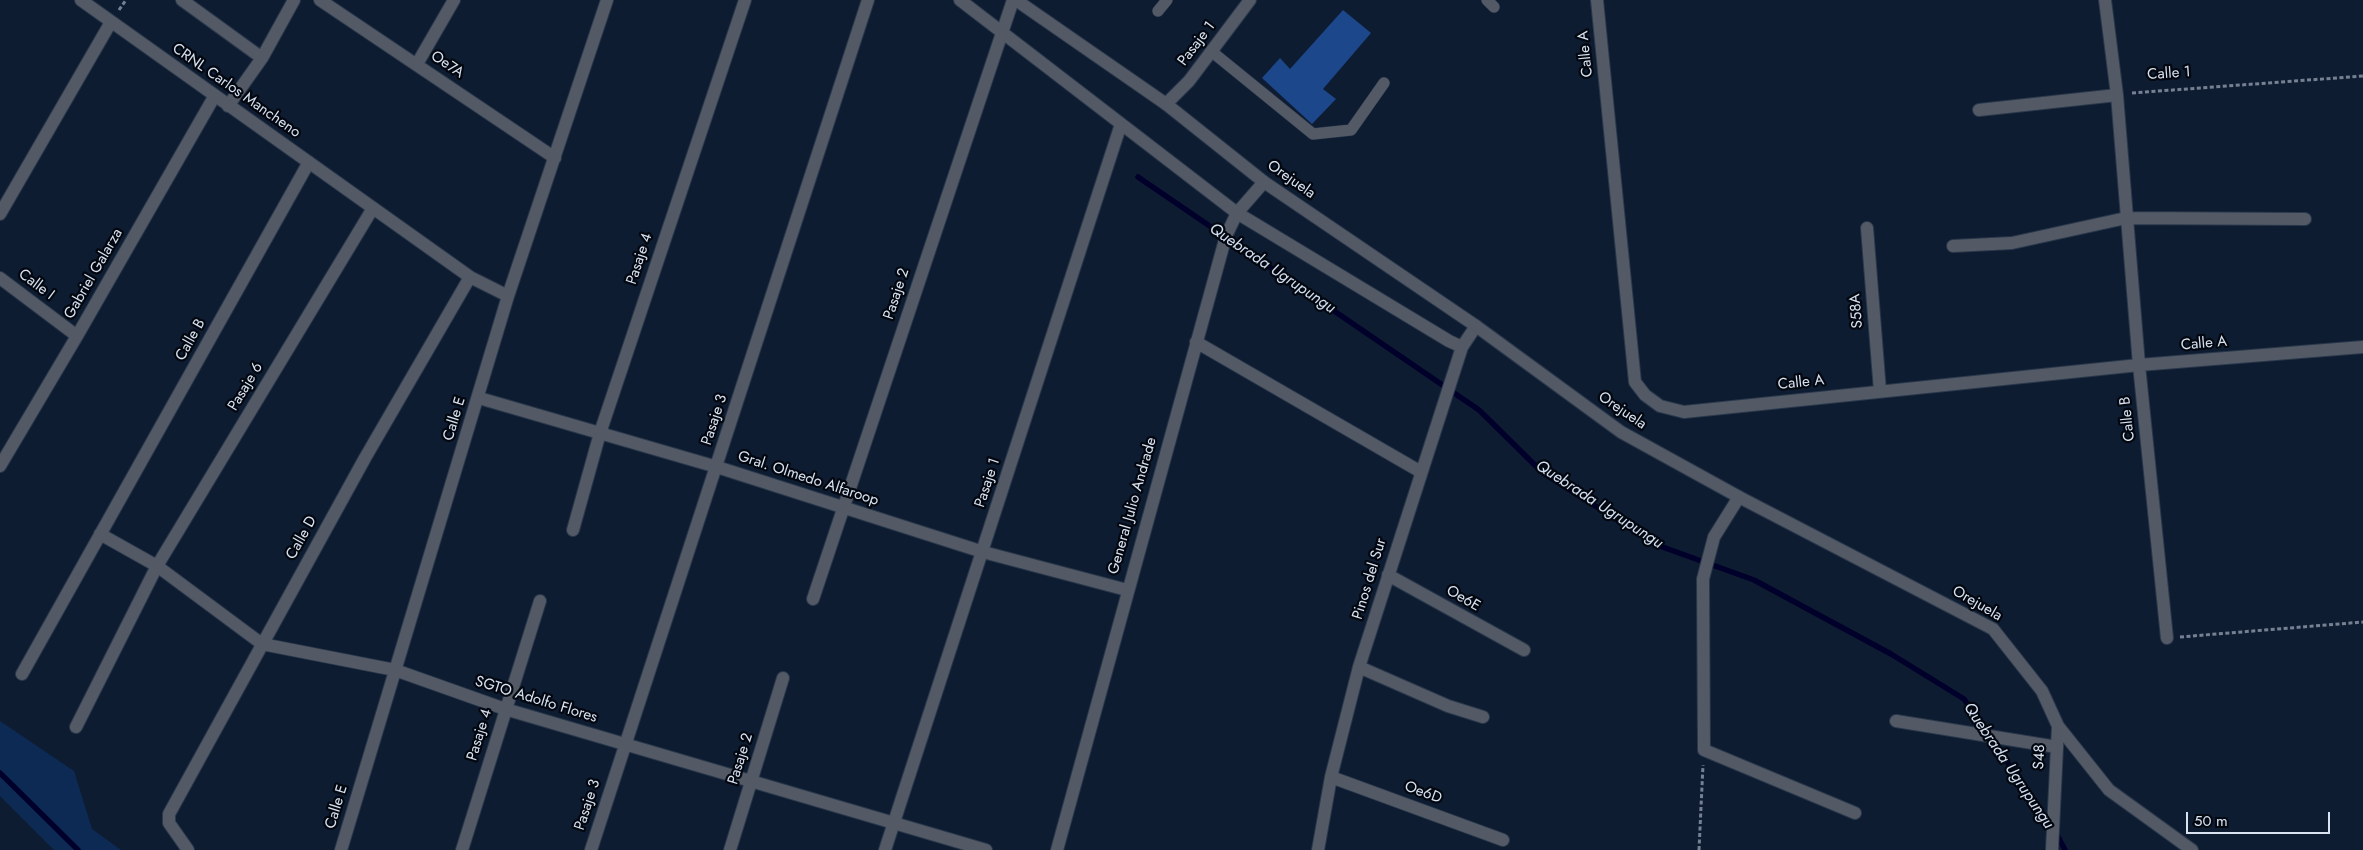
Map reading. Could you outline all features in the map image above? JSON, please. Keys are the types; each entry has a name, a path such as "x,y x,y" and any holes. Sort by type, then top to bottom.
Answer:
{"street":[{"name":"CRNL Carlos Mancheno","path":"81,0 373,208"},
{"path":"182,0 262,58"},
{"path":"228,106 262,58 294,0"},
{"name":"Oe7A","path":"320,0 555,158"},
{"path":"417,64 454,0"},
{"name":"Calle E","path":"341,850 479,398 508,296 607,0"},
{"name":"Pasaje 4","path":"573,530 600,433 745,0"},
{"name":"Pasaje 3","path":"591,850 868,0"},
{"path":"960,0 1237,213 1449,341 1462,346"},
{"name":"Pasaje 2","path":"813,599 1001,30 1014,0"},
{"name":"Orejuela","path":"1014,0 1166,104 1264,182 1476,326 1621,432 1739,497 1993,629 2042,691 2058,726 2110,790 2187,849"},
{"name":"Pasaje 1","path":"1166,104 1189,81 1250,0"},
{"name":"Calle A","path":"1597,0 1635,382 1645,395 1660,406 1684,412 2139,365 2363,347"},
{"name":"Calle B","path":"2106,0 2117,95 2139,365 2167,638"},
{"path":"0,214 111,22"},
{"path":"1979,110 2117,95"},
{"name":"Gabriel Galarza","path":"0,466 77,336 214,96"},
{"name":"Pasaje 1","path":"884,850 983,552 1121,124"},
{"name":"Calle B","path":"22,674 309,162"},
{"name":"General Julio Andrade","path":"1057,850 1127,590 1226,236 1237,213 1264,182"},
{"path":"373,208 470,277 508,296"},
{"name":"Pasaje 6","path":"76,727 157,566 373,208"},
{"path":"1953,246 2012,243 2126,218 2305,219"},
{"name":"S58A","path":"1867,228 1880,391"},
{"name":"Calle D","path":"188,850 169,823 168,818 262,644 470,277"},
{"name":"Calle I","path":"0,278 77,336"},
{"name":"Pinos del Sur","path":"1318,850 1331,777 1360,667 1462,346 1476,326"},
{"path":"1196,342 1421,472"},
{"name":"Gral. Olmedo Alfaroop","path":"479,398 717,467 983,552 1127,590"},
{"path":"1739,497 1714,537 1703,579 1704,750 1855,813"},
{"name":"SGTO Adolfo Flores","path":"100,534 157,566 262,644 395,670 505,709 986,850"},
{"name":"Oe6E","path":"1388,575 1486,631 1524,650"},
{"name":"Pasaje 4","path":"462,850 540,601"},
{"path":"1360,667 1448,706 1483,717"},
{"name":"Pasaje 2","path":"730,850 783,678"},
{"path":"1896,721 2057,747"},
{"name":"S48","path":"2052,850 2058,726"},
{"name":"Oe6D","path":"1331,777 1503,840"}],"lane":[{"path":"1158,11 1167,0"},
{"path":"1211,51 1313,134 1351,130 1384,82"}],"path":[{"name":"Calle 1","path":"2117,95 2363,76"},
{"path":"2167,638 2363,622"},
{"path":"1699,850 1704,750"}],"shaded area":[{"path":"0,721 74,771 92,829 121,850 54,850 0,796"}],"building":[{"path":"1343,10 1371,33 1323,89 1336,99 1312,124 1262,78 1280,58 1290,69"}],"waterway":[{"name":"Quebrada Ugrupungu","path":"1138,177 1479,410 1543,473 1657,545 1754,580 1891,654 1964,699 2051,826"},
{"path":"0,773 78,850"},
{"name":"Quebrada Ugrupungu","path":"2056,833 2065,850"}]}
